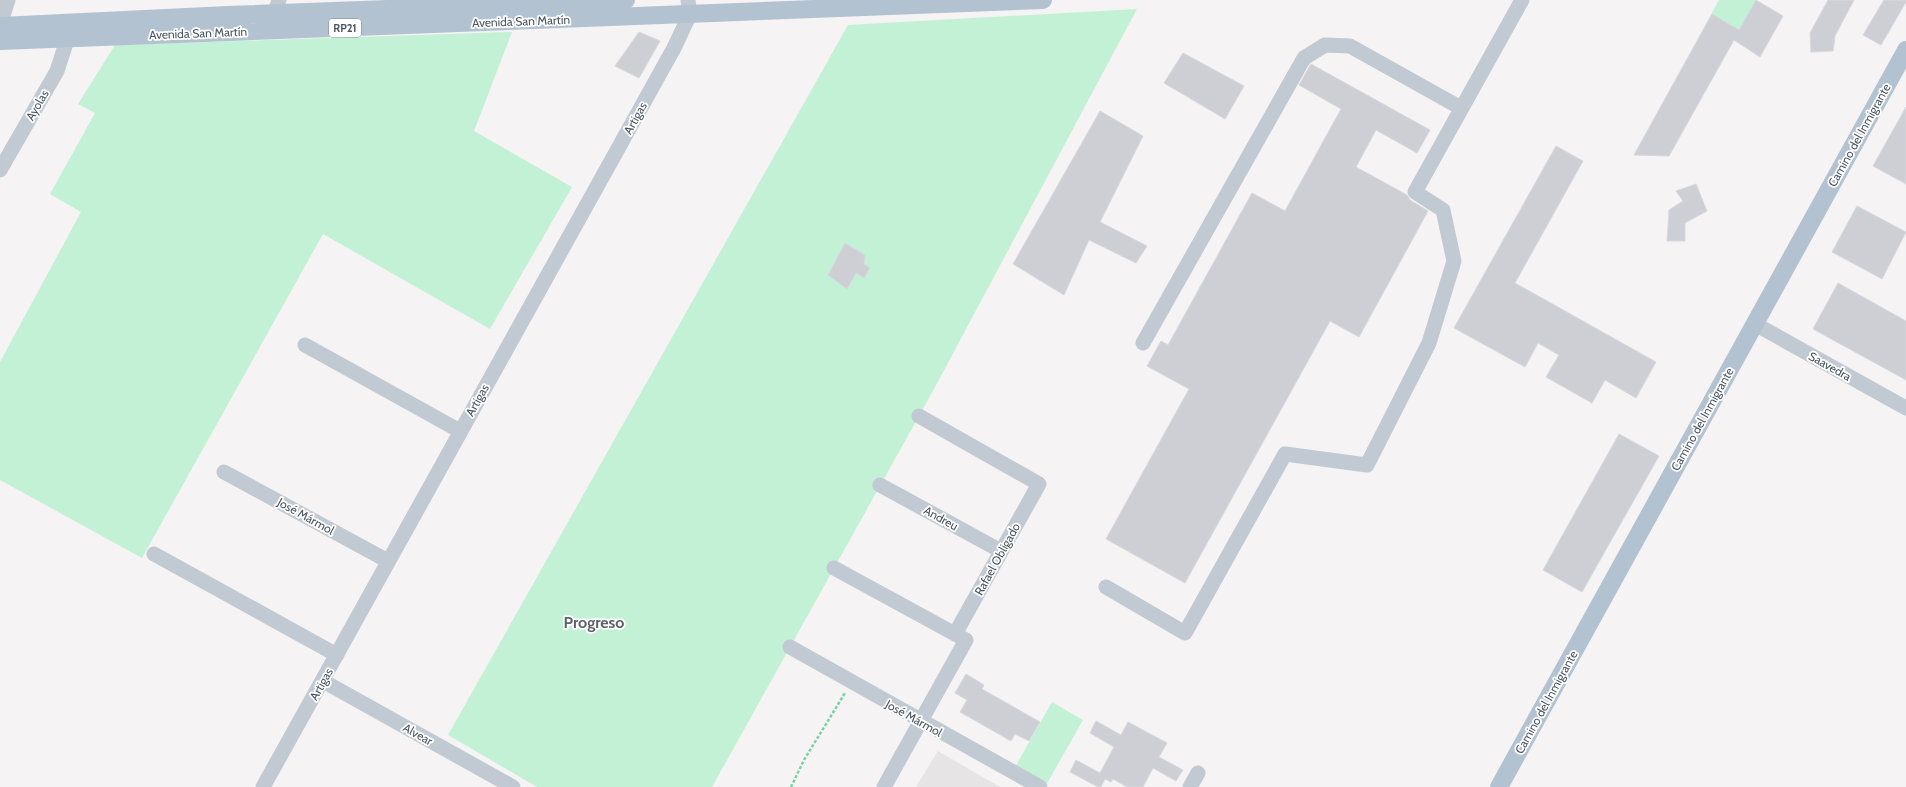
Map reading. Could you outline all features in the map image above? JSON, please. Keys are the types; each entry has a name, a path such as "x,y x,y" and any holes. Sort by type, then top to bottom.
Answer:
{"main road":[{"name":"Avenida San Martín","path":"0,26 276,6 626,0"},
{"name":"Avenida San Martín","path":"0,41 68,37 268,31 689,7 1043,0"},
{"name":"Camino del Inmigrante","path":"1499,787 1906,50"}],"street":[{"path":"0,26 8,0"},
{"path":"1106,587 1185,633 1285,454 1367,465 1429,343 1454,261 1443,210 1415,192 1522,0"},
{"path":"268,31 276,6"},
{"name":"Artigas","path":"263,787 674,48 689,7"},
{"name":"Ayolas","path":"0,170 57,71 68,37"},
{"path":"1143,343 1304,58 1325,45 1350,46 1461,108"},
{"name":"Saavedra","path":"1754,324 1906,408"},
{"path":"305,346 460,431"},
{"name":"Rafael Obligado","path":"884,787 920,721 1001,552 1039,484 919,416"},
{"name":"José Mármol","path":"224,472 388,561"},
{"name":"Andreu","path":"880,485 1001,552"},
{"path":"154,554 336,655"},
{"path":"834,568 961,637"},
{"name":"José Mármol","path":"790,647 1040,787"},
{"name":"Alvear","path":"323,681 513,787"},
{"path":"1190,787 1198,773"}],"path":[{"path":"791,787 804,760 852,682"}],"shaded area":[{"path":"938,751 1000,787 916,787"}],"green space":[{"path":"1719,0 1756,0 1669,156 1634,155"},
{"path":"1137,9 934,389 712,787 537,787 448,735 848,25"},
{"path":"512,32 474,131 572,187 490,329 323,234 142,558 0,480 0,362 81,212 50,194 95,113 78,104 115,45"},
{"path":"1052,702 1083,720 1045,787 1014,769"}],"building":[{"path":"1756,0 1783,16 1760,57 1734,40 1669,156 1634,155 1712,14 1739,30"},
{"path":"1828,0 1854,0 1835,36 1833,51 1811,52 1810,33"},
{"path":"1884,0 1906,0 1906,2 1881,45 1863,35"},
{"path":"639,32 660,41 639,78 615,66"},
{"path":"1183,53 1244,86 1225,119 1164,83"},
{"path":"1311,64 1430,130 1417,153 1376,130 1356,167 1407,195 1410,200 1428,211 1359,337 1330,321 1185,583 1106,539 1189,389 1147,366 1161,341 1168,345 1252,193 1285,211 1341,109 1299,85"},
{"path":"1906,107 1906,184 1873,166"},
{"path":"1100,111 1143,136 1100,222 1147,246 1136,263 1089,240 1064,295 1013,264"},
{"path":"1556,146 1583,161 1515,283 1656,362 1636,398 1605,380 1592,403 1546,377 1559,355 1538,343 1525,367 1454,328"},
{"path":"1696,184 1707,211 1685,223 1685,241 1667,241 1669,210 1683,201 1676,191"},
{"path":"1857,206 1906,232 1882,279 1832,252"},
{"path":"845,243 865,255 864,264 870,268 864,278 856,273 847,289 828,275"},
{"path":"1838,283 1906,321 1906,380 1813,329"},
{"path":"1619,434 1659,456 1582,592 1543,570"},
{"path":"966,674 984,685 982,689 1040,722 1029,741 1015,734 1011,741 960,712 967,700 955,693"},
{"path":"1096,721 1121,735 1128,722 1167,743 1159,757 1183,770 1176,781 1153,768 1143,787 1127,787 1113,779 1111,782 1105,779 1101,787 1098,787 1070,772 1076,760 1100,773 1114,747 1090,733"}],"district":[{"name":"Progreso","path":"594,622"}]}
